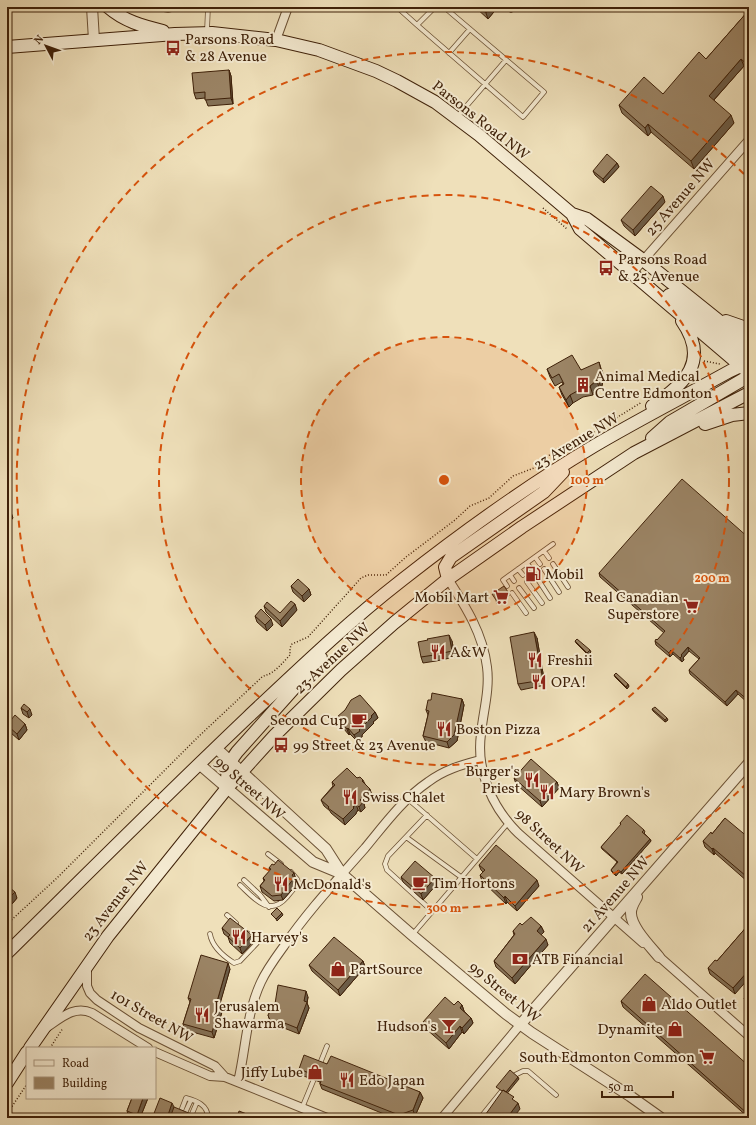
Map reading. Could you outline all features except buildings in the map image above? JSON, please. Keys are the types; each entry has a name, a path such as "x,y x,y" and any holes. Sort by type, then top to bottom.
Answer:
{"main road":[{"path":"108,7 120,16 137,24 176,34"},
{"name":"Parsons Road NW","path":"7,47 206,33 276,40 319,50 376,71 418,92 456,117 572,214 587,219 643,260 749,345"},
{"name":"Parsons Road NW","path":"572,214 580,229 659,297 747,365"},
{"path":"636,276 666,293 747,365"},
{"path":"682,291 722,319 732,324 749,329"},
{"path":"596,445 607,435 668,395 684,380 691,370 694,354 689,334 681,320 659,297"},
{"name":"23 Avenue NW","path":"7,953 199,764 294,673 362,612 401,581 452,542 510,501 583,453 747,365"},
{"path":"634,453 670,422 749,376"},
{"name":"23 Avenue NW","path":"31,1047 87,964 134,902 227,788 308,702 341,670 394,623 448,579 531,521 634,453 749,393"},
{"path":"664,437 732,415 749,413"},
{"path":"448,579 446,567 451,557 544,492 583,453"},
{"path":"227,788 227,775 230,761 362,612"},
{"path":"7,1083 26,1054"}],"street":[{"path":"92,7 94,40"},
{"path":"276,40 288,7"},
{"name":"25 Avenue NW","path":"636,276 643,260 749,140"},
{"name":"98 Street NW","path":"448,579 472,619 479,635 486,660 487,690 480,735 480,760 490,793 508,823 749,1036"},
{"name":"99 Street NW","path":"216,748 326,849 342,874 412,935 520,1025 630,1096 661,1118"},
{"path":"238,1082 250,1012 262,981 275,958 300,923 408,799 428,782 448,770 480,760"},
{"name":"21 Avenue NW","path":"442,1118 520,1025 749,763"},
{"name":"99 Street NW","path":"199,764 313,862 342,874"},
{"path":"656,870 636,900 631,911 636,928 659,957"},
{"name":"101 Street NW","path":"87,964 87,986 90,993 97,1000 139,1028 215,1066 225,1077"},
{"name":"101 Street NW","path":"41,1031 71,1012 76,1010 84,1010 92,1013 146,1047"},
{"name":"101 Street NW","path":"156,1052 210,1076 225,1077 327,1118"}],"lane":[{"path":"152,7 168,10 181,7"},
{"path":"206,33 208,7"},
{"path":"397,7 523,116 544,92 444,7"},
{"path":"417,25 434,7"},
{"path":"449,53 470,29"},
{"path":"456,117 506,60"},
{"path":"507,586 503,580 553,544"},
{"path":"544,551 549,558"},
{"path":"535,557 540,564"},
{"path":"527,563 531,569"},
{"path":"553,564 568,587"},
{"path":"518,569 523,575"},
{"path":"544,569 559,592"},
{"path":"510,575 514,581"},
{"path":"535,575 550,598"},
{"path":"527,582 542,603"},
{"path":"519,588 534,608"},
{"path":"512,593 526,613"},
{"path":"408,799 477,859"},
{"path":"427,815 388,856 385,864 387,870 432,911"},
{"path":"412,935 508,823"},
{"path":"406,837 461,877"},
{"path":"240,885 258,901 269,906 279,904 296,887 298,882 291,873 268,854"},
{"path":"244,880 269,906"},
{"path":"210,934 211,941 215,946 234,963 240,961 255,946 257,943 255,938 227,915"},
{"path":"319,1066 327,1046"},
{"path":"515,1075 523,1071 528,1071 556,1095"},
{"path":"302,1108 314,1080"},
{"path":"480,1118 501,1092"},
{"path":"181,1111 186,1098 197,1102 205,1108 208,1113 208,1118"},
{"path":"185,1113 191,1100"},
{"path":"191,1116 197,1102"}],"path":[{"path":"703,361 723,365"},
{"path":"7,924 57,878 104,830"},
{"path":"51,1047 64,1026"},
{"path":"7,1114 26,1086"}],"place":[{"name":"Parsons Road & 28 Avenue","path":"173,48"},
{"name":"Parsons Road & 25 Avenue","path":"606,268"},
{"name":"Animal Medical Centre Edmonton","path":"583,385"},
{"name":"Mobil","path":"533,574"},
{"name":"Mobil Mart","path":"501,597"},
{"name":"Real Canadian Superstore","path":"691,606"},
{"name":"A&W","path":"438,652"},
{"name":"Freshii","path":"535,660"},
{"name":"OPA!","path":"539,682"},
{"name":"Second Cup","path":"359,720"},
{"name":"Boston Pizza","path":"444,729"},
{"name":"99 Street & 23 Avenue","path":"281,745"},
{"name":"Burger's Priest","path":"532,780"},
{"name":"Mary Brown's","path":"547,792"},
{"name":"Swiss Chalet","path":"350,797"},
{"name":"Tim Hortons","path":"420,883"},
{"name":"McDonald's","path":"281,884"},
{"name":"Harvey's","path":"239,937"},
{"name":"ATB Financial","path":"520,959"},
{"name":"PartSource","path":"338,969"},
{"name":"Aldo Outlet","path":"649,1004"},
{"name":"Jerusalem Shawarma","path":"202,1015"},
{"name":"Hudson's","path":"449,1026"},
{"name":"Dynamite","path":"675,1029"},
{"name":"South Edmonton Common","path":"707,1057"},
{"name":"Jiffy Lube","path":"315,1072"},
{"name":"Edo Japan","path":"347,1080"}]}
